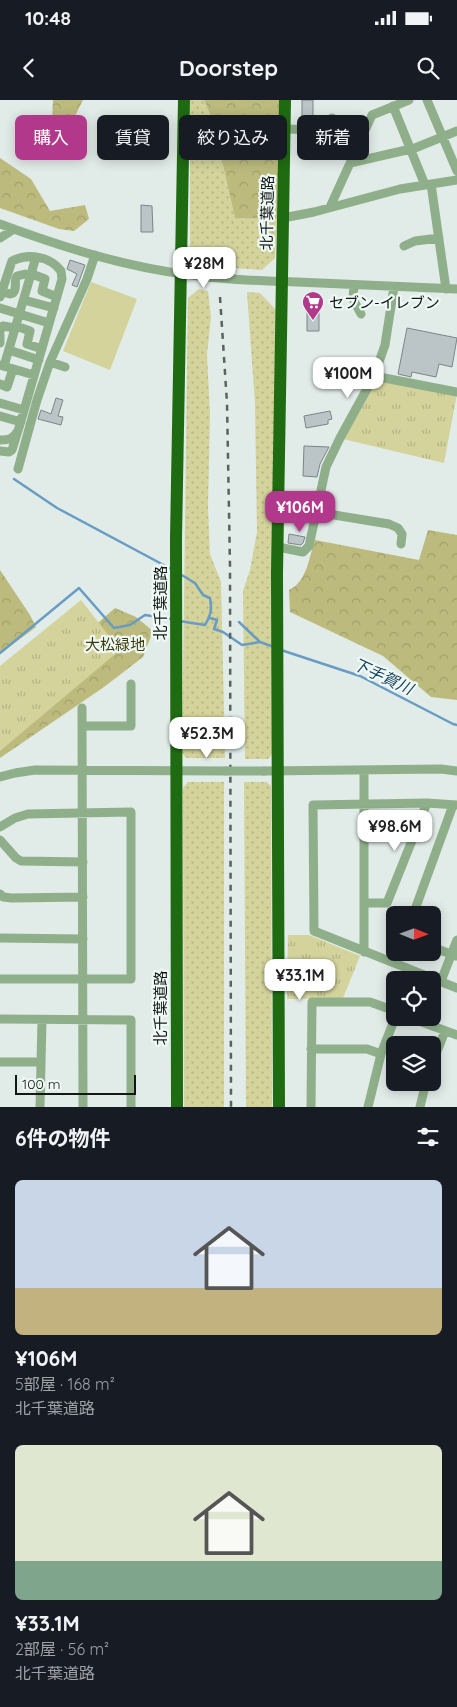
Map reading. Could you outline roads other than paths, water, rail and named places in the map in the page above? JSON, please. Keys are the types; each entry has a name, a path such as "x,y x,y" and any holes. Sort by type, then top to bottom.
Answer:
{"highway":[{"name":"北千葉道路","path":"177,1107 182,770 176,670 176,538 184,100"},
{"name":"北千葉道路","path":"285,115 286,100"},
{"name":"北千葉道路","path":"278,1107 278,547 284,160"}],"street":[{"path":"330,207 372,115 409,100"},
{"path":"427,100 457,171"},
{"path":"393,106 428,184 439,238 446,289"},
{"path":"350,163 411,149 457,131"},
{"path":"283,218 400,189 457,180"},
{"path":"0,224 61,246 139,266 180,274 231,280 457,289"},
{"path":"0,238 14,229"},
{"path":"404,246 415,241 439,238"},
{"path":"0,456 19,465 36,400 50,362 87,279 95,255"},
{"path":"0,451 9,452 12,450 50,323 62,279 62,271 51,261 28,256 12,261 3,276 0,293 13,293 16,288 16,278 19,274 25,274 45,278 42,291 57,296"},
{"path":"34,375 2,366 9,350 36,257"},
{"path":"354,285 353,299 361,314"},
{"path":"278,547 303,552 309,546 326,466 374,376 385,345 394,287"},
{"path":"24,300 38,307 54,308"},
{"path":"0,308 50,323"},
{"path":"0,331 3,326 30,331 27,344 42,349"},
{"path":"0,336 0,343"},
{"path":"9,350 22,358 39,360"},
{"path":"50,362 65,367"},
{"path":"0,384 7,387 13,369"},
{"path":"374,376 457,392"},
{"path":"0,403 24,410"},
{"path":"0,416 19,427"},
{"path":"0,440 14,438 19,427"},
{"path":"316,512 389,524 398,528 402,534 401,544"},
{"path":"82,726 131,726 132,684"},
{"path":"82,708 83,1107"},
{"path":"0,778 15,773 36,770 82,769 264,771 441,769 457,771"},
{"path":"364,770 364,952"},
{"path":"364,903 387,903 427,803"},
{"path":"402,971 364,952 314,931 313,805 427,803 455,805 416,906"},
{"path":"0,827 14,818 28,814 131,812 131,979 0,979"},
{"path":"0,840 21,861 83,862"},
{"path":"0,894 12,898 82,898"},
{"path":"0,938 83,939"},
{"path":"457,940 454,956 441,981 457,988"},
{"path":"441,951 454,956"},
{"path":"312,1107 312,1002 370,1002 386,1008"},
{"path":"0,1019 131,1020 131,1107"},
{"path":"40,1107 42,1020"},
{"path":"368,1107 381,1054 392,1026"},
{"path":"432,1026 457,1035"},
{"path":"441,1041 445,1031"},
{"path":"311,1049 367,1049 381,1054"},
{"path":"0,1062 41,1062"},
{"path":"420,1107 424,1091"}],"waterway":[{"path":"14,479 57,508 173,570"},
{"path":"179,621 205,625 211,609 210,598 203,595 195,583 180,574"},
{"path":"0,653 79,588 114,628 130,625 145,615 172,619"},
{"path":"210,618 217,620 214,629 223,632 242,645 260,642"},
{"path":"239,622 260,642 274,647"},
{"name":"下手賀川","path":"281,650 360,676 457,725"}],"railway":[{"path":"220,297 227,403 230,566 231,1107"}],"place":[{"name":"セブン-イレブン","path":"313,321"}],"park label":[{"name":"大松緑地","path":"115,644"}]}
